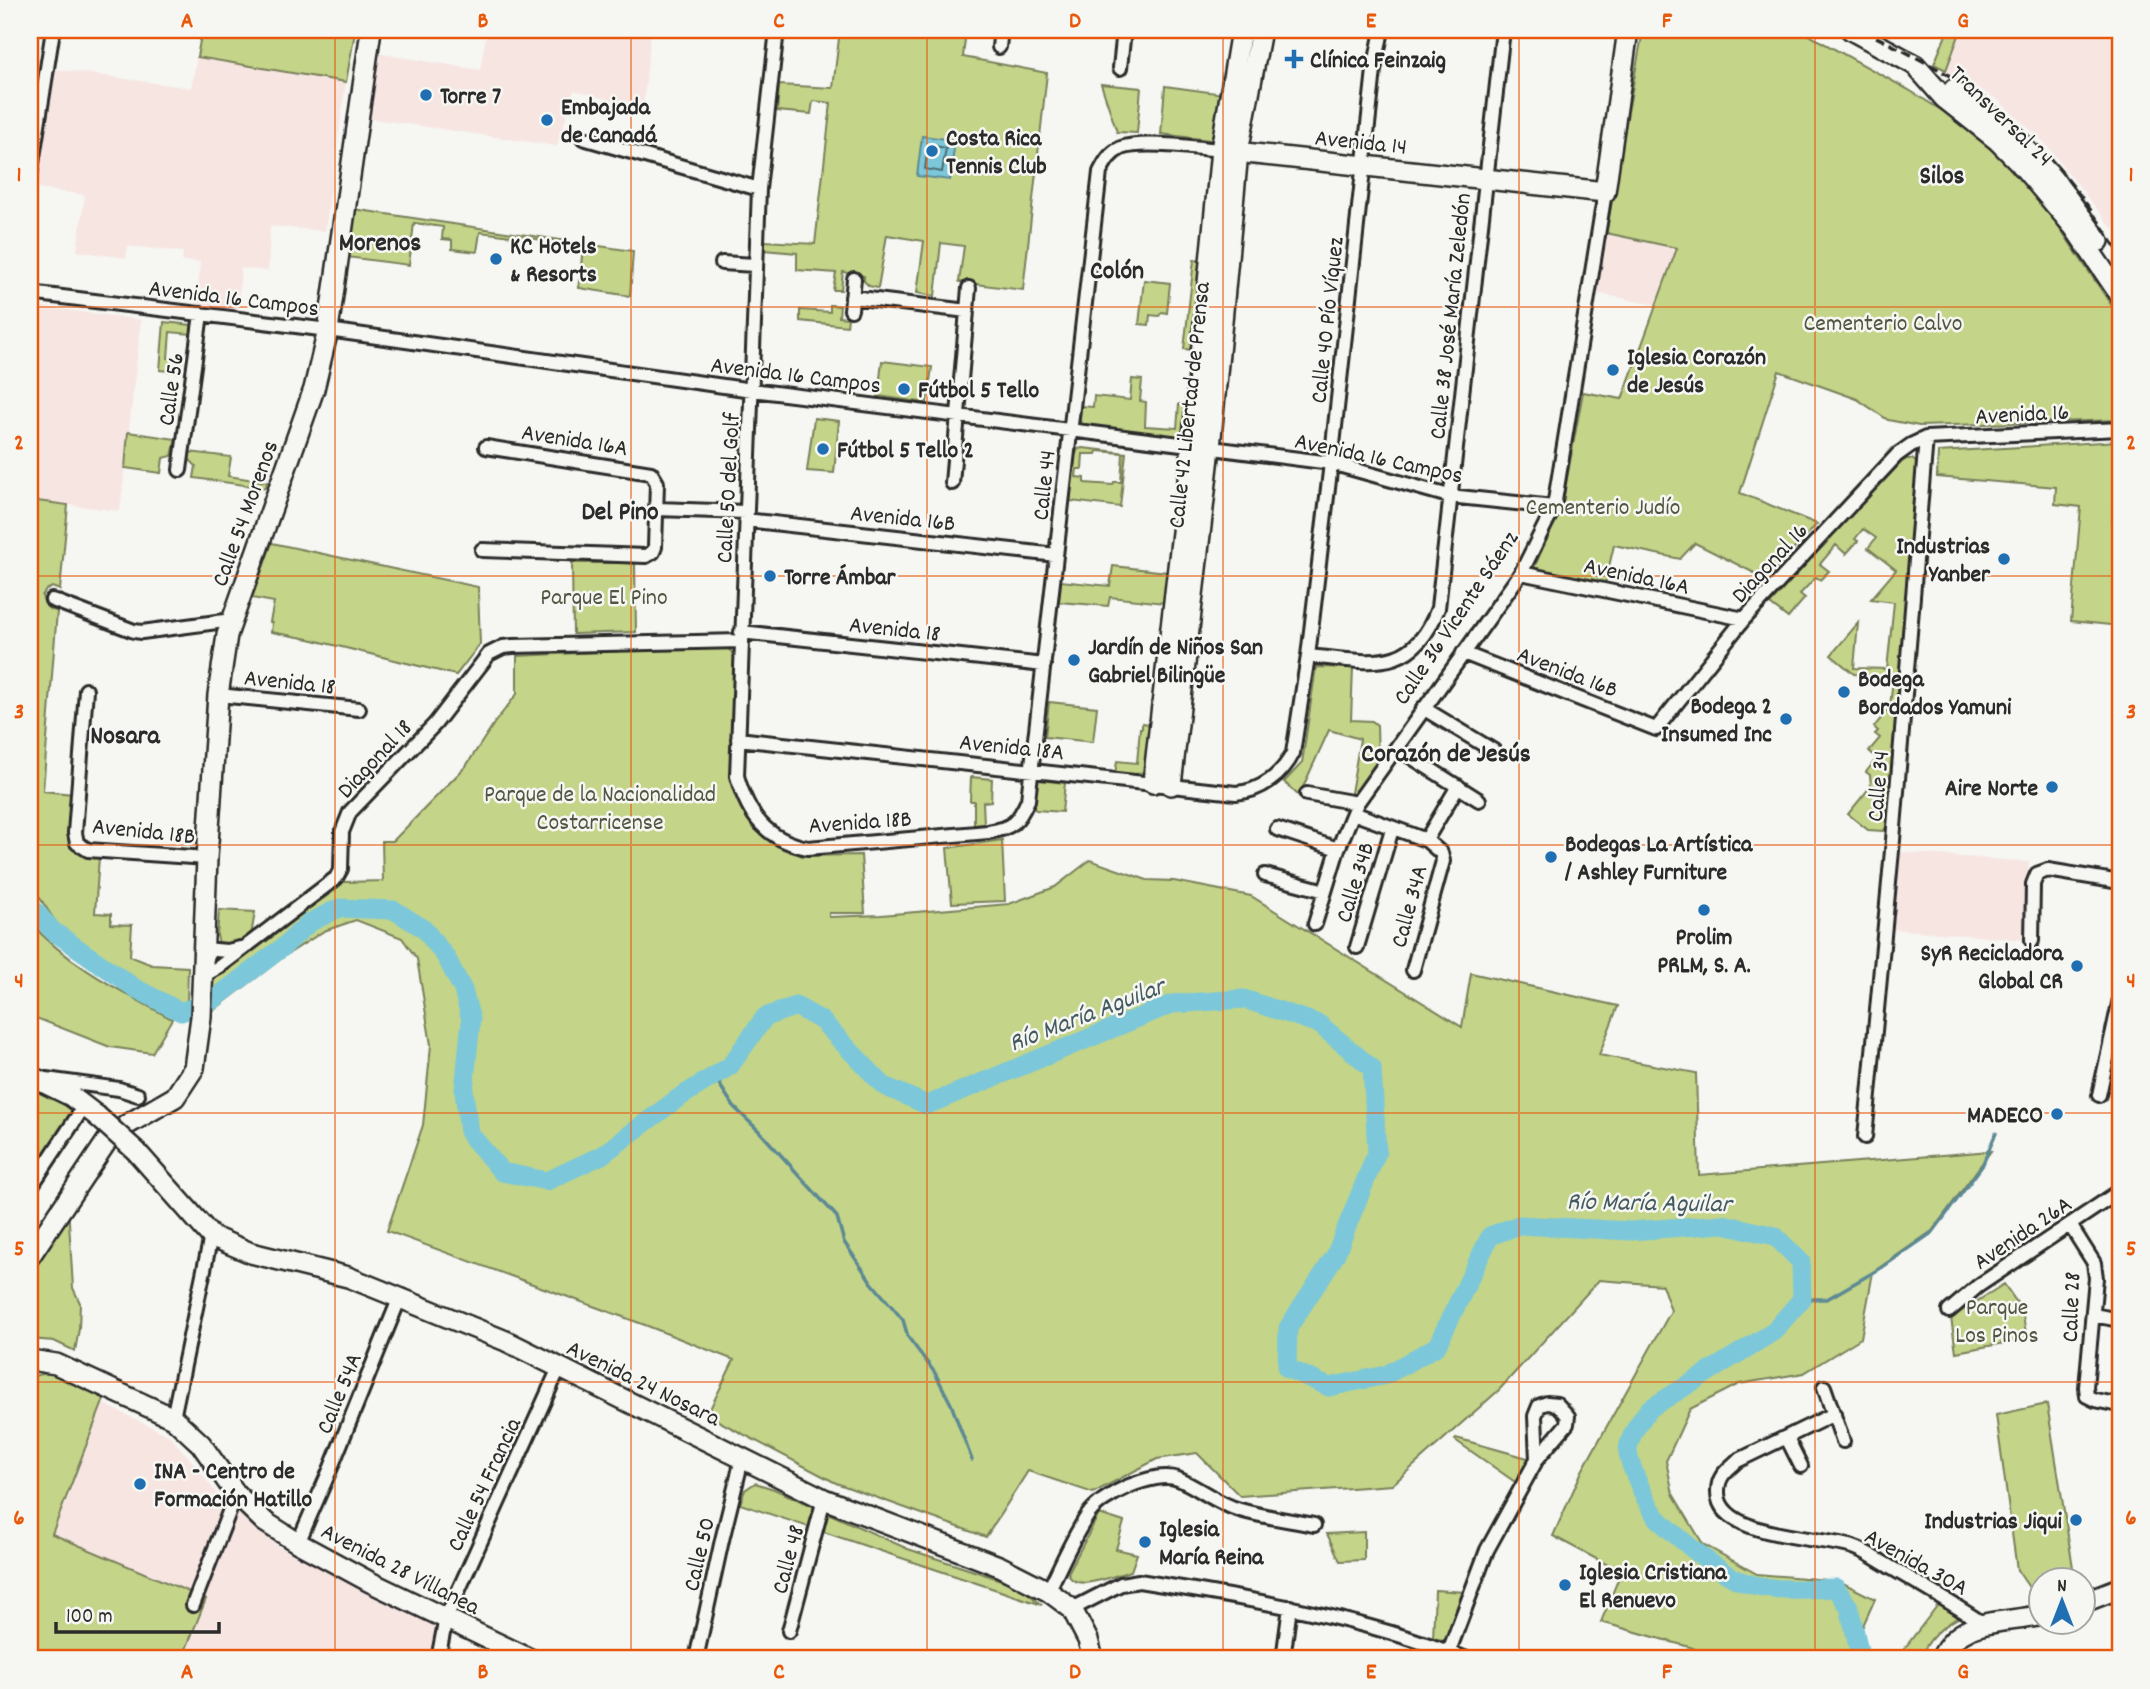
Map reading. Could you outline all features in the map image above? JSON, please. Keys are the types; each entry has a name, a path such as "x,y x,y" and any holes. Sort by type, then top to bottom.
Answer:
{"main road":[{"name":"Calle 54 Morenos","path":"30,1256 107,1141 128,1124 175,1097 194,1068 201,1017 207,858 223,653 232,620 314,389 328,330 371,30"},
{"name":"Calle 42 Libertad de Prensa","path":"1162,784 1201,447 1241,30"},
{"name":"Calle 42 Libertad de Prensa","path":"1230,151 1261,30"},
{"name":"Calle 36 Vicente Sáenz","path":"1605,192 1628,30"},
{"name":"Transversal 24","path":"1851,30 1915,65 1944,97 1997,140 2120,274"},
{"name":"Transversal 24","path":"1872,30 1923,57 1952,88 2015,138 2055,181 2102,256 2120,295"},
{"name":"Avenida 14","path":"1230,151 1605,192"},
{"path":"31,1077 91,1110 136,1151 211,1236"},
{"name":"Avenida 24 Nosara","path":"211,1236 251,1253 348,1277 506,1341 824,1499 999,1566 1048,1591 1072,1609"},
{"name":"Avenida 28 Villanea","path":"30,1360 56,1364 169,1410 201,1444 236,1494 265,1522 370,1582 530,1659"},
{"path":"2098,1597 2120,1588"},
{"path":"1072,1609 1088,1640 1093,1659"},
{"path":"1941,1659 1944,1651 1961,1634 1982,1623 2028,1617"}],"street":[{"path":"30,176 53,30"},
{"name":"Calle 50 del Golf","path":"738,739 759,189 776,30"},
{"path":"999,47 1001,30"},
{"path":"1120,68 1124,30"},
{"name":"Calle 40 Pío Víquez","path":"1277,776 1293,753 1308,656 1374,70 1382,30"},
{"name":"Calle 38 José María Zeledón","path":"1308,656 1377,662 1395,658 1426,635 1438,608 1503,30"},
{"path":"583,138 759,189"},
{"name":"Avenida 14","path":"1112,153 1123,147 1137,145 1230,151"},
{"name":"Calle 44","path":"1016,822 1028,800 1032,770 1100,173 1112,153"},
{"name":"Calle 36 Vicente Sáenz","path":"1315,923 1338,849 1355,808 1423,708 1521,573 1555,507 1605,192"},
{"path":"722,263 755,265"},
{"path":"854,279 852,304 967,311"},
{"path":"952,483 969,288"},
{"name":"Avenida 16 Campos","path":"30,293 328,330 752,390 1331,463 1449,496 1555,507"},
{"name":"Calle 56","path":"180,470 201,314"},
{"name":"Avenida 16","path":"1926,438 2120,429"},
{"name":"Diagonal 16","path":"1656,729 1744,619 1897,455 1926,438"},
{"name":"Calle 34","path":"1865,1137 1895,827 1926,438"},
{"name":"Avenida 16A","path":"486,447 647,472 656,477 657,509"},
{"path":"482,550 650,554 655,547 657,509"},
{"name":"Avenida 16B","path":"657,509 746,516 1056,555"},
{"name":"Avenida 16A","path":"1521,573 1744,619"},
{"path":"52,600 142,632 232,620"},
{"name":"Avenida 18","path":"495,649 741,636 1044,664"},
{"name":"Diagonal 18","path":"203,983 336,878 341,869 342,832 350,812 412,751 482,661 495,649"},
{"name":"Avenida 16B","path":"1464,653 1656,729"},
{"name":"Avenida 18B","path":"86,690 75,833 77,843 96,851 207,858"},
{"name":"Avenida 18","path":"218,695 359,709"},
{"path":"1423,708 1494,751"},
{"name":"Avenida 18A","path":"738,739 1244,793 1277,776"},
{"name":"Avenida 18B","path":"738,739 737,776 751,812 775,836 794,846 808,848 988,832 1006,829 1016,822"},
{"path":"1397,748 1479,800"},
{"name":"Calle 34A","path":"1413,970 1443,861 1441,853 1426,840 1458,786"},
{"path":"1307,794 1355,808 1392,829 1426,840"},
{"path":"1276,829 1338,849"},
{"name":"Calle 34B","path":"1357,947 1392,829"},
{"path":"2032,941 2033,884 2037,874 2048,870 2120,882"},
{"path":"1265,875 1325,891"},
{"path":"204,949 227,951 250,944"},
{"path":"2099,1095 2120,999"},
{"path":"31,1077 96,1085 138,1095"},
{"path":"30,1188 91,1110"},
{"name":"Avenida 26A","path":"1949,1311 1978,1286 2120,1191"},
{"name":"Calle 28","path":"2070,1225 2094,1262 2096,1278 2087,1396 2120,1405"},
{"path":"169,1410 211,1236"},
{"name":"Calle 54A","path":"298,1543 400,1297"},
{"path":"2093,1315 2120,1320"},
{"name":"Calle 54 Francia","path":"438,1659 446,1618 559,1368"},
{"path":"1824,1387 1843,1441"},
{"path":"1801,1466 1787,1438 1834,1414"},
{"name":"Avenida 30A","path":"1787,1438 1737,1461 1726,1470 1718,1481 1718,1495 1728,1512 1744,1524 1762,1530 1854,1547 1982,1623"},
{"name":"Calle 50","path":"696,1659 742,1459"},
{"path":"1447,1656 1487,1550 1537,1459"},
{"path":"1048,1591 1089,1512 1121,1489 1150,1478 1163,1476 1177,1479 1239,1510 1314,1525"},
{"path":"193,1605 236,1494"},
{"name":"Calle 48","path":"789,1631 824,1499"},
{"path":"1072,1609 1121,1584 1139,1581 1336,1616 1373,1626 1447,1656 1467,1659"},
{"path":"1283,1659 1290,1607"}],"shaded area":[{"path":"487,30 651,30 643,109 574,90 557,146 366,118 376,53 480,70"},
{"path":"1961,30 2120,30 2120,210 2113,229 2043,141 1998,100 1946,70"},
{"path":"197,57 346,82 325,231 270,226 268,271 241,268 238,311 197,307 200,262 182,261 183,252 128,246 126,258 77,251 85,195 36,188 54,69 191,88"},
{"path":"1606,233 1677,247 1656,305 1596,293"},
{"path":"30,305 141,320 120,511 30,500"},
{"path":"1900,852 2029,862 2024,940 1893,929"},
{"name":"INA - Centro de Formación Hatillo","path":"102,1403 170,1436 223,1502 190,1592 51,1535"},
{"path":"238,1510 277,1546 437,1620 428,1659 182,1659"}],"green space":[{"path":"202,30 355,32 346,82 197,57"},
{"name":"Costa Rica Tennis Club","path":"840,30 966,30 963,57 1047,73 1023,290 959,282 964,246 941,243 935,296 917,293 924,241 887,235 878,288 869,286 864,281 864,276 843,272 841,290 833,290 836,273 797,270 797,253 764,250 765,241 815,244 831,103 813,101 811,114 777,111 779,85 833,88"},
{"path":"1643,30 1800,30 1909,90 1960,122 1991,147 2047,209 2120,318 2120,420 1919,426 1888,420 1857,399 1779,371 1740,493 1817,524 1766,579 1695,543 1680,559 1614,545 1605,584 1534,568 1562,505 1583,392 1622,399 1677,248 1606,233"},
{"path":"1948,30 1961,30 1946,70 1934,64"},
{"path":"1101,84 1141,88 1137,133 1117,132"},
{"path":"1165,86 1224,94 1218,141 1161,134"},
{"path":"353,209 633,251 630,296 579,288 583,245 480,232 477,252 452,249 452,240 442,239 443,227 414,223 409,265 346,257"},
{"path":"1194,260 1202,261 1194,350 1184,349"},
{"path":"1144,280 1170,283 1167,313 1150,315 1149,325 1139,324"},
{"path":"830,305 840,306 839,317 848,318 847,326 800,321 800,310 830,312"},
{"path":"164,322 192,325 191,334 170,332 168,358 181,360 180,372 160,370"},
{"name":"Fútbol 5 Tello","path":"882,361 932,367 927,403 878,396"},
{"path":"1132,379 1142,380 1140,401 1146,402 1145,426 1177,428 1179,404 1190,405 1186,436 1179,438 1082,425 1081,406 1093,407 1094,396 1130,400"},
{"name":"Fútbol 5 Tello 2","path":"814,418 839,421 834,473 807,471"},
{"path":"128,432 176,439 172,456 163,458 161,473 125,468"},
{"path":"2118,441 2112,527 2120,528 2120,626 2071,621 2081,507 2055,504 2056,487 1937,477 1938,452"},
{"path":"1078,449 1126,453 1120,507 1070,501","holes":["1097,451 1123,453 1121,482 1114,482 1113,485 1085,483 1085,478 1076,477 1077,469 1082,469 1083,454 1096,454"]},
{"path":"189,452 231,457 228,476 267,482 266,488 194,478 196,466 189,459"},
{"path":"1907,459 1917,463 1918,469 1887,826 1883,831 1868,830 1848,814 1871,786 1870,775 1866,772 1877,758 1869,751 1880,738 1875,734 1878,731 1874,727 1890,707 1893,678 1854,674 1831,655 1858,623 1854,668 1887,669 1894,602 1871,599 1896,570 1868,548 1876,538 1863,529 1855,539 1858,541 1846,554 1836,545 1820,564 1829,571 1820,580 1816,577 1800,594 1805,598 1788,618 1770,604 1895,465"},
{"path":"30,500 68,505 60,590 52,587 42,596 47,607 57,611 43,791 73,794 70,834 99,857 95,913 111,914 111,924 132,925 130,956 152,965 188,967 187,1004 176,1004 137,986 57,924 30,883"},
{"path":"272,543 478,587 480,644 456,675 271,632 274,602 252,598"},
{"name":"Parque El Pino","path":"572,563 635,563 636,632 573,634"},
{"path":"1113,566 1167,572 1164,603 1110,597 1108,606 1059,602 1061,581 1110,586"},
{"name":"Parque de la Nacionalidad Costarricense","path":"723,646 732,652 734,657 730,777 756,830 776,844 802,856 861,855 865,913 829,913 829,917 1009,904 1055,887 1090,860 1147,880 1174,881 1251,896 1462,1027 1471,973 1618,1006 1599,1055 1696,1073 1699,1175 1991,1151 1932,1231 1873,1272 1861,1338 1804,1373 1739,1384 1690,1409 1666,1461 1673,1494 1703,1544 1757,1574 1839,1581 1875,1599 1848,1659 1707,1659 1693,1648 1601,1622 1621,1572 1553,1536 1582,1471 1671,1311 1662,1285 1599,1280 1499,1390 1392,1485 1240,1496 1197,1453 1157,1459 1093,1493 1028,1471 986,1537 836,1483 707,1415 734,1360 387,1231 423,1125 431,1045 417,959 402,938 356,920 324,931 285,956 209,1014 214,975 344,882 383,881 382,841 393,841 466,766 517,694 517,656"},
{"path":"1316,667 1353,668 1351,720 1372,721 1377,725 1378,763 1355,796 1351,793 1360,739 1329,730 1299,796 1284,782 1302,763"},
{"path":"1049,702 1097,707 1093,742 1045,737"},
{"path":"1142,723 1150,724 1144,772 1132,775 1115,774 1117,761 1137,763"},
{"path":"971,777 992,779 991,801 983,802 984,824 974,825 974,801 970,801"},
{"path":"1038,780 1065,783 1062,812 1036,810 1032,807 1034,784"},
{"path":"1002,840 1005,901 952,903 947,848"},
{"path":"219,910 255,912 251,936 228,947 220,946 217,936"},
{"path":"30,922 45,938 79,965 172,1019 152,1053 110,1047 36,1018 30,1012"},
{"path":"36,1081 79,1105 40,1171"},
{"path":"68,1205 73,1288 80,1303 75,1351 54,1341 30,1339 30,1262"},
{"name":"Parque Los Pinos","path":"2004,1284 2022,1310 2027,1339 1956,1352 1951,1318"},
{"path":"50,1373 106,1394 52,1534 206,1599 182,1659 30,1659 30,1379"},
{"path":"2047,1404 2073,1566 2028,1566 2028,1586 2017,1570 1996,1415"},
{"path":"1456,1438 1531,1459 1518,1484 1455,1440"},
{"path":"755,1483 908,1549 1019,1586 1042,1605 740,1504 745,1490"},
{"path":"1099,1514 1124,1522 1116,1549 1137,1554 1131,1571 1096,1581 1078,1582 1068,1573"},
{"path":"1364,1532 1364,1560 1340,1561 1327,1534"},
{"path":"1435,1590 1465,1592 1446,1640 1433,1639"},
{"path":"1940,1602 1961,1616 1936,1634 1920,1659 1912,1659 1904,1649"}],"water":[{"path":"922,136 955,140 950,180 917,176"}],"waterway":[{"name":"Río María Aguilar","path":"30,905 53,931 135,988 181,1012 213,1000 283,947 309,923 339,908 394,910 424,929 446,957 463,990 471,1020 464,1091 469,1133 502,1172 547,1181 602,1155 677,1099 730,1066 765,1017 796,1006 822,1021 884,1086 927,1105 1172,1004 1244,999 1319,1024 1372,1068 1377,1152 1335,1256 1288,1328 1287,1368 1329,1387 1386,1375 1437,1346 1490,1236 1519,1225 1631,1231 1723,1224 1775,1236 1801,1262 1802,1299 1773,1332 1649,1409 1632,1435 1629,1458 1639,1485 1656,1516 1694,1550 1728,1575 1748,1583 1773,1588 1836,1588 1849,1607 1861,1659"},
{"path":"714,1076 734,1107 837,1217 844,1242 872,1283 903,1320 908,1337 935,1373 951,1404 972,1460"},
{"path":"1802,1299 1827,1299 1881,1268 1933,1232 1982,1166 1996,1133"}],"railway":[{"path":"1863,30 1954,78 2012,121 2070,183 2120,254"}],"place":[{"name":"Clínica Feinzaig","path":"1294,59"},
{"name":"Torre 7","path":"426,95"},
{"name":"Embajada de Canadá","path":"547,120"},
{"name":"Costa Rica Tennis Club","path":"932,151"},
{"name":"KC Hotels & Resorts","path":"496,259"},
{"name":"Iglesia Corazón de Jesús","path":"1613,370"},
{"name":"Fútbol 5 Tello","path":"904,389"},
{"name":"Fútbol 5 Tello 2","path":"823,449"},
{"name":"Industrias Yanber","path":"2004,559"},
{"name":"Torre Ámbar","path":"770,576"},
{"name":"Jardín de Niños San Gabriel Bilingüe","path":"1074,660"},
{"name":"Bodega Bordados Yamuni","path":"1844,692"},
{"name":"Bodega 2 Insumed Inc","path":"1786,719"},
{"name":"Aire Norte","path":"2052,787"},
{"name":"Bodegas La Artística / Ashley Furniture","path":"1551,857"},
{"name":"Prolim PRLM, S. A.","path":"1704,910"},
{"name":"SyR Recicladora Global CR","path":"2077,966"},
{"name":"MADECO","path":"2057,1114"},
{"name":"INA - Centro de Formación Hatillo","path":"140,1484"},
{"name":"Industrias Jiqui","path":"2076,1520"},
{"name":"Iglesia María Reina","path":"1145,1542"},
{"name":"Iglesia Cristiana El Renuevo","path":"1565,1585"}],"district":[{"name":"Silos","path":"1942,174"},
{"name":"Morenos","path":"380,241"},
{"name":"Colón","path":"1117,269"},
{"name":"Del Pino","path":"620,510"},
{"name":"Nosara","path":"125,734"},
{"name":"Corazón de Jesús","path":"1446,752"}],"park label":[{"name":"Cementerio Calvo","path":"1883,322"},
{"name":"Cementerio Judío","path":"1603,506"}]}
